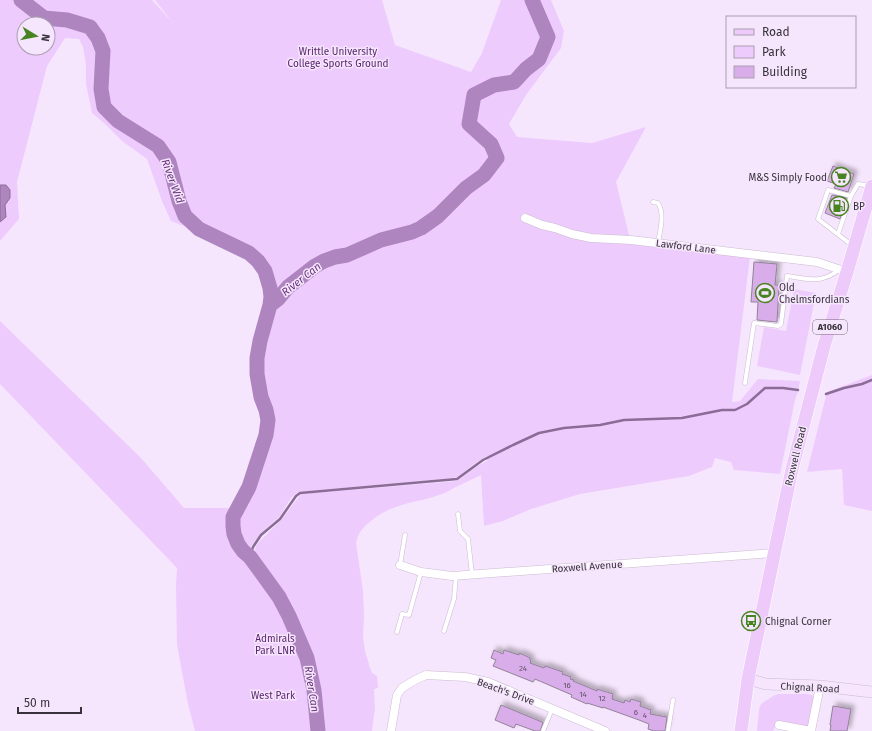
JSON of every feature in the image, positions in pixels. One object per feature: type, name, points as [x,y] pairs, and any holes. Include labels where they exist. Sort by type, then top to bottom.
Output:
[{"type":"main road","name":"Roxwell Road","points":[[741,731],[748,679],[792,469],[843,271],[854,247],[872,186]]},
{"type":"street","name":"Lawford Lane","points":[[525,218],[542,225],[591,238],[630,240],[818,262],[843,271]]},
{"type":"street","name":"Roxwell Avenue","points":[[400,565],[421,572],[456,576],[774,553]]},
{"type":"street","name":"Beach's Drive","points":[[391,731],[397,695],[402,688],[426,675],[465,677],[488,682],[605,731]]},
{"type":"street","name":"Chignal Road","points":[[748,679],[766,684],[820,686],[872,692]]},
{"type":"street","points":[[779,725],[811,731],[820,686]]},
{"type":"lane","points":[[838,234],[851,196],[858,184],[872,186]]},
{"type":"lane","points":[[851,196],[828,190],[818,219],[854,247]]},
{"type":"lane","points":[[653,202],[658,203],[662,213],[658,243]]},
{"type":"lane","points":[[745,383],[754,323],[778,326],[781,324],[787,276],[813,280],[831,276],[843,271]]},
{"type":"lane","points":[[458,514],[460,531],[468,540],[472,575]]},
{"type":"lane","points":[[400,565],[405,535]]},
{"type":"lane","points":[[397,632],[402,614],[410,615],[421,572]]},
{"type":"lane","points":[[444,631],[454,599],[456,576]]},
{"type":"lane","points":[[668,731],[673,700]]},
{"type":"lane","points":[[543,731],[552,709]]},
{"type":"green space","points":[[0,0],[152,0],[173,23],[155,0],[382,0],[395,45],[471,72],[482,53],[501,0],[551,0],[564,31],[561,48],[526,95],[509,124],[517,137],[592,143],[646,127],[616,182],[631,243],[750,257],[732,402],[740,401],[758,379],[800,381],[780,474],[734,470],[731,462],[715,458],[712,467],[689,476],[580,494],[531,509],[503,521],[484,526],[481,475],[442,494],[387,510],[363,528],[356,543],[363,591],[363,636],[365,651],[372,673],[377,676],[378,688],[374,689],[375,708],[372,731],[195,731],[188,704],[177,645],[177,568],[0,384],[0,321],[141,458],[184,508],[231,508],[245,483],[253,464],[263,423],[256,395],[253,376],[253,360],[255,345],[266,302],[267,290],[255,264],[248,256],[199,232],[171,221],[147,159],[122,141],[92,113],[86,84],[86,64],[83,47],[79,39],[65,38],[56,52],[56,16],[16,16],[16,56],[53,56],[47,66],[17,182],[19,219],[0,241]],"holes":[[[487,456],[487,461],[457,481],[301,494],[281,520],[257,544],[255,554],[247,560],[233,544],[228,534],[227,523],[231,508],[242,513],[238,523],[238,532],[241,540],[248,549],[262,532],[279,517],[291,498],[298,492],[453,478],[458,477]]]},
{"type":"green space","points":[[794,289],[816,293],[800,375],[757,366],[764,327],[786,331]]},
{"type":"green space","points":[[872,375],[872,511],[844,505],[842,469],[807,472],[827,392]]},
{"type":"green space","points":[[778,694],[812,695],[814,698],[808,727],[777,723],[773,731],[757,731],[761,704]]},
{"type":"shaded area","points":[[0,185],[6,185],[10,190],[10,198],[5,205],[6,217],[0,222]]},
{"type":"building","name":"M&S Simply Food","points":[[833,166],[854,174],[848,192],[834,188],[836,184],[827,181]]},
{"type":"building","name":"BP","points":[[832,195],[846,198],[840,219],[825,213]]},
{"type":"building","name":"Old Chelmsfordians","points":[[754,262],[777,264],[775,285],[779,285],[777,322],[757,320],[758,302],[751,302]]},
{"type":"building","points":[[494,650],[503,654],[504,650],[519,655],[519,653],[524,655],[530,658],[530,663],[563,672],[562,674],[571,677],[570,679],[574,680],[573,681],[597,691],[597,689],[613,694],[612,699],[624,703],[625,700],[630,702],[631,699],[641,702],[640,706],[651,710],[650,714],[667,717],[665,731],[654,731],[648,729],[649,724],[603,707],[587,704],[571,697],[572,695],[535,679],[533,682],[493,666],[496,660],[491,658]]},
{"type":"building","points":[[501,705],[542,722],[540,731],[535,731],[516,724],[514,728],[495,720]]},
{"type":"building","points":[[833,706],[851,709],[847,731],[830,731]]},
{"type":"waterway","name":"River Wid","points":[[21,0],[44,18],[67,20],[90,27],[98,38],[103,51],[101,89],[104,107],[118,121],[158,146],[169,162],[179,201],[185,216],[199,229],[249,253],[258,261],[265,271],[270,288],[270,305]]},
{"type":"waterway","name":"River Can","points":[[318,731],[314,690],[307,658],[279,597],[250,557],[238,544],[233,526],[233,517],[249,487],[266,435],[268,420],[261,397],[257,374],[257,358],[270,305],[278,299],[288,287],[315,266],[324,261],[347,255],[381,240],[412,232],[421,228],[438,216],[466,188],[484,175],[497,158],[491,144],[469,124],[474,95],[494,85],[514,82],[526,69],[539,59],[548,37],[532,0]]},
{"type":"waterway","points":[[826,394],[872,380]]},
{"type":"waterway","points":[[250,557],[253,547],[261,535],[280,519],[296,496],[300,493],[457,479],[483,460],[539,433],[564,428],[600,425],[624,420],[682,418],[722,410],[735,410],[747,404],[765,388],[798,390]]},
{"type":"place","name":"M&S Simply Food","points":[[841,177]]},
{"type":"place","name":"BP","points":[[839,206]]},
{"type":"place","name":"Old Chelmsfordians","points":[[765,293]]},
{"type":"place","name":"Chignal Corner","points":[[751,621]]},
{"type":"park label","name":"Writtle University College Sports Ground","points":[[338,56]]},
{"type":"park label","name":"Admirals Park LNR","points":[[275,644]]},
{"type":"park label","name":"West Park","points":[[273,695]]}]
